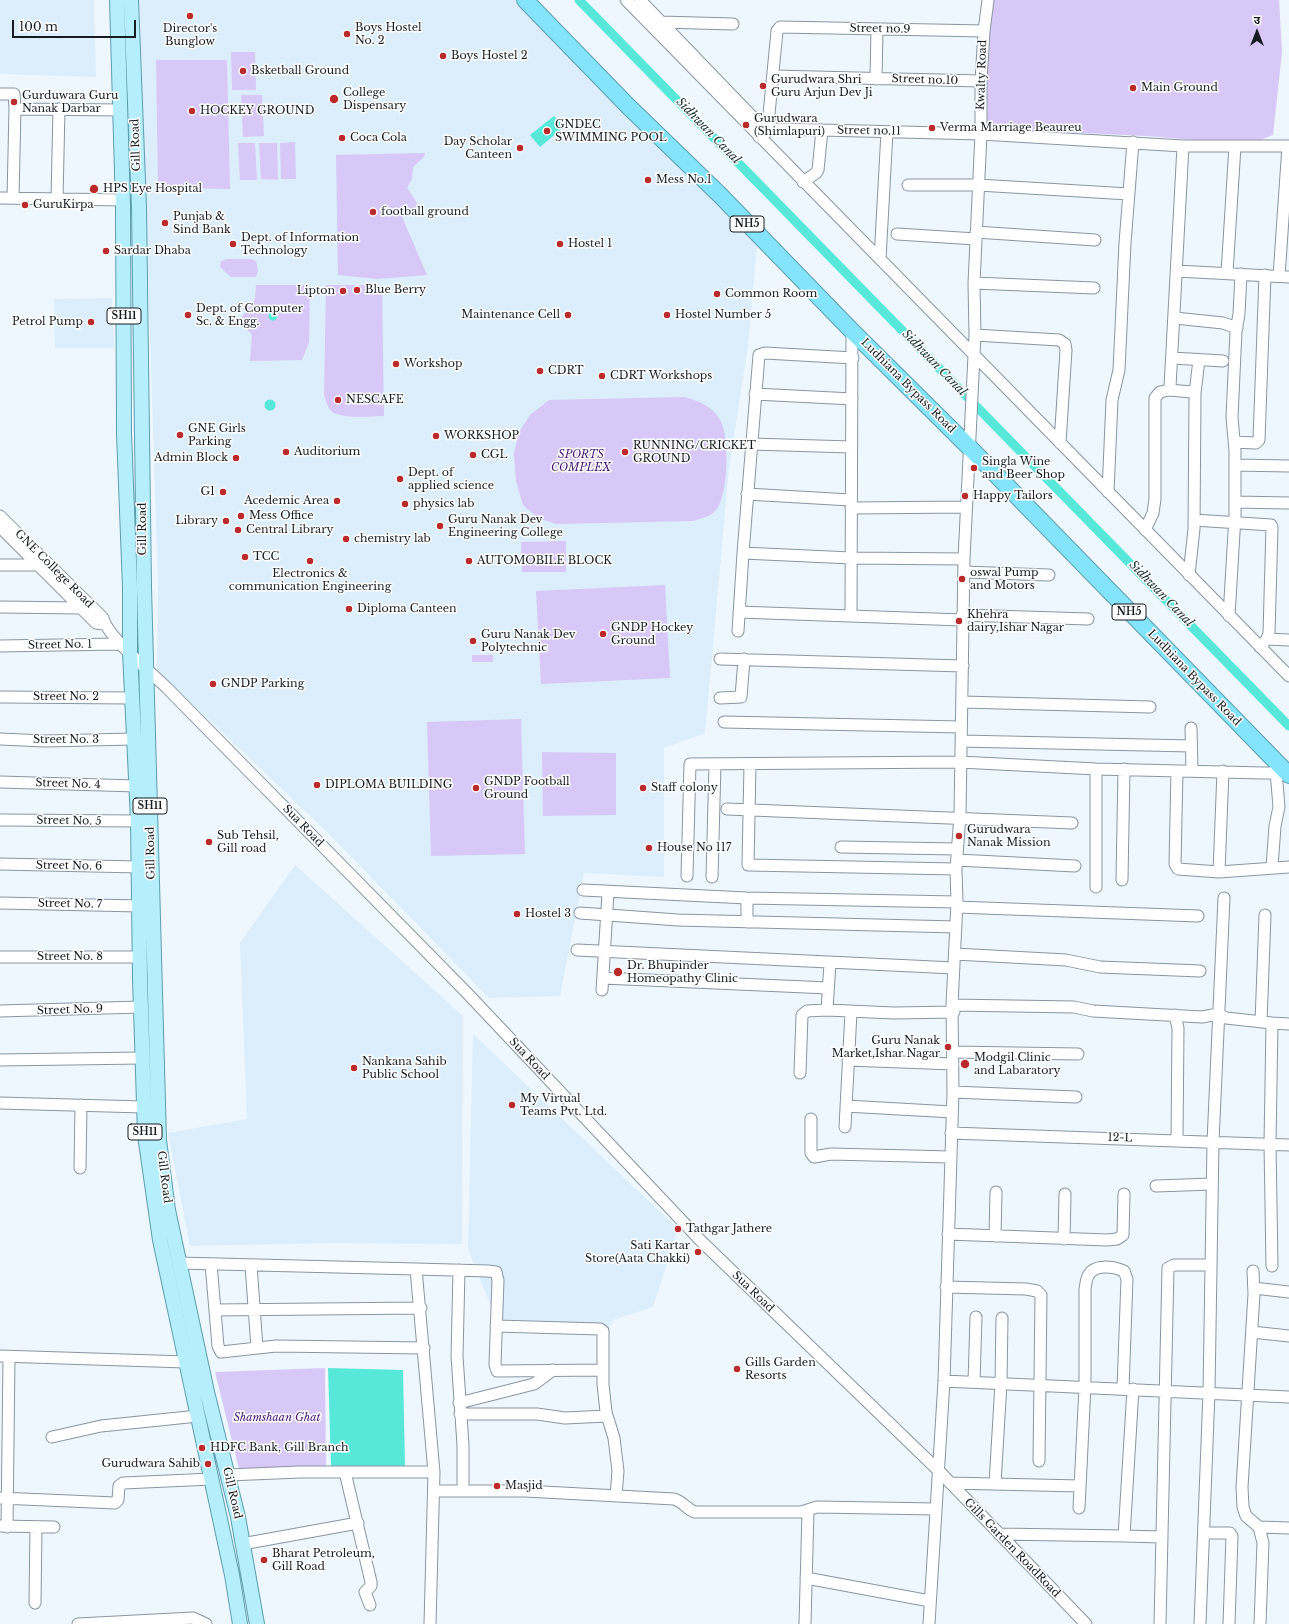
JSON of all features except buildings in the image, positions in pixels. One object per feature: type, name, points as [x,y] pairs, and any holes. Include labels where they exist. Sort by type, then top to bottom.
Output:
[{"type":"highway","name":"Ludhiana Bypass Road","points":[[524,0],[628,106],[721,196],[852,331],[970,436]]},
{"type":"highway","name":"Ludhiana Bypass Road","points":[[538,0],[970,436],[1284,769]]},
{"type":"main road","name":"Gill Road","points":[[117,0],[123,200],[124,433],[130,588],[124,648],[132,698],[133,739],[137,786],[143,1107],[148,1167],[160,1240],[212,1479],[232,1575],[240,1624]]},
{"type":"main road","name":"Gill Road","points":[[131,0],[139,207],[146,668],[159,1140],[168,1210],[207,1392],[228,1474],[257,1624]]},
{"type":"street","points":[[626,0],[765,133]]},
{"type":"street","points":[[640,0],[765,133],[803,182],[880,259],[974,359],[1060,443],[1229,616],[1264,643],[1285,666],[1289,676]]},
{"type":"street","name":"Kwalty Road","points":[[929,1624],[944,1381],[953,1092],[953,1009],[957,904],[957,849],[960,818],[962,617],[975,335],[974,283],[981,134],[981,81],[984,31],[988,0]]},
{"type":"street","points":[[661,22],[733,24]]},
{"type":"street","name":"Street no.9","points":[[772,76],[777,31],[783,26],[984,31]]},
{"type":"street","points":[[876,78],[877,29]]},
{"type":"street","points":[[765,133],[772,76]]},
{"type":"street","name":"Street no.10","points":[[772,76],[981,81]]},
{"type":"street","points":[[0,94],[14,94],[13,198]]},
{"type":"street","points":[[15,108],[120,110]]},
{"type":"street","points":[[57,199],[59,110]]},
{"type":"street","points":[[803,182],[816,174],[818,170],[822,130]]},
{"type":"street","name":"Street no.11","points":[[765,133],[822,130],[981,134],[1183,146],[1289,146]]},
{"type":"street","points":[[880,259],[887,132]]},
{"type":"street","points":[[1108,492],[1112,397],[1119,370],[1133,142]]},
{"type":"street","points":[[1169,390],[1175,318],[1183,146]]},
{"type":"street","points":[[1227,273],[1235,146]]},
{"type":"street","points":[[1177,271],[1284,276],[1289,146]]},
{"type":"street","points":[[908,185],[978,185],[1129,194]]},
{"type":"street","points":[[0,198],[123,200]]},
{"type":"street","points":[[898,234],[976,235],[1095,240]]},
{"type":"street","points":[[1229,616],[1235,502],[1235,464],[1232,417],[1241,274]]},
{"type":"street","points":[[1234,442],[1256,443],[1259,440],[1265,275]]},
{"type":"street","points":[[974,283],[1094,288]]},
{"type":"street","points":[[1175,318],[1222,323],[1237,328]]},
{"type":"street","points":[[851,616],[850,504],[853,358],[852,331]]},
{"type":"street","points":[[975,335],[1059,340],[1065,344],[1066,350],[1060,443]]},
{"type":"street","points":[[738,631],[758,355],[762,353],[853,358]]},
{"type":"street","points":[[1172,358],[1222,361]]},
{"type":"street","points":[[1189,575],[1194,520],[1195,393],[1198,360]]},
{"type":"street","points":[[1145,530],[1154,513],[1155,499],[1154,398],[1160,392],[1169,390],[1195,393]]},
{"type":"street","points":[[755,394],[852,399]]},
{"type":"street","points":[[751,444],[851,447]]},
{"type":"street","points":[[1235,464],[1289,466]]},
{"type":"street","points":[[747,494],[850,504],[966,507]]},
{"type":"street","points":[[1235,502],[1289,504]]},
{"type":"street","name":"GNE College Road","points":[[0,516],[102,618],[104,624],[124,648]]},
{"type":"street","points":[[1194,520],[1271,525],[1264,643]]},
{"type":"street","name":"GNE College Road","points":[[0,527],[96,623],[104,624]]},
{"type":"street","points":[[743,553],[851,558],[964,559]]},
{"type":"street","points":[[0,565],[39,566]]},
{"type":"street","points":[[964,572],[1049,575]]},
{"type":"street","points":[[0,607],[81,608]]},
{"type":"street","points":[[739,612],[851,616],[1088,619]]},
{"type":"street","points":[[1264,643],[1289,640]]},
{"type":"street","name":"Street No. 1","points":[[0,646],[124,648]]},
{"type":"street","name":"Sua Road","points":[[124,648],[146,668],[468,994],[702,1241],[939,1471]]},
{"type":"street","points":[[720,659],[962,666]]},
{"type":"street","points":[[720,698],[741,697],[744,659]]},
{"type":"street","name":"Street No. 2","points":[[0,697],[132,698]]},
{"type":"street","points":[[962,702],[1150,707]]},
{"type":"street","points":[[724,722],[961,727]]},
{"type":"street","points":[[1191,728],[1192,771]]},
{"type":"street","name":"Street No. 3","points":[[0,739],[45,741],[133,739]]},
{"type":"street","points":[[961,741],[1191,746]]},
{"type":"street","points":[[687,876],[690,764],[960,762],[1096,769],[1262,773],[1284,769],[1275,826],[1272,867]]},
{"type":"street","points":[[712,877],[715,764]]},
{"type":"street","points":[[750,764],[748,865],[1075,866]]},
{"type":"street","points":[[1096,769],[1096,888]]},
{"type":"street","points":[[1122,880],[1124,769]]},
{"type":"street","points":[[1177,771],[1176,867],[1180,870],[1219,872],[1272,867],[1289,867]]},
{"type":"street","points":[[1219,872],[1223,771]]},
{"type":"street","name":"Street No. 4","points":[[0,782],[137,786]]},
{"type":"street","points":[[727,809],[1072,823]]},
{"type":"street","name":"Street No. 5","points":[[0,820],[138,821]]},
{"type":"street","points":[[841,847],[957,849]]},
{"type":"street","name":"Street No. 6","points":[[0,864],[139,867]]},
{"type":"street","points":[[583,890],[608,893],[957,904],[1198,916]]},
{"type":"street","points":[[602,990],[608,893]]},
{"type":"street","points":[[746,922],[748,898]]},
{"type":"street","points":[[1200,1624],[1208,1392],[1212,1142],[1224,898]]},
{"type":"street","name":"Street No. 7","points":[[0,903],[140,906]]},
{"type":"street","points":[[580,913],[746,922],[956,927]]},
{"type":"street","points":[[1265,915],[1272,1266]]},
{"type":"street","points":[[577,950],[954,968]]},
{"type":"street","points":[[955,954],[1066,960],[1100,967],[1200,970]]},
{"type":"street","name":"Street No. 8","points":[[0,957],[140,957]]},
{"type":"street","points":[[827,1010],[830,963]]},
{"type":"street","points":[[603,978],[828,988]]},
{"type":"street","name":"Street No. 9","points":[[0,1011],[140,1007]]},
{"type":"street","points":[[800,1073],[803,1012],[827,1010],[851,1012],[1074,1007],[1093,1011],[1202,1017],[1218,1014],[1226,1018],[1289,1024]]},
{"type":"street","points":[[845,1127],[851,1012]]},
{"type":"street","points":[[1175,1015],[1178,1028],[1177,1140]]},
{"type":"street","points":[[953,1052],[1078,1054]]},
{"type":"street","points":[[0,1060],[142,1058]]},
{"type":"street","points":[[848,1060],[953,1064]]},
{"type":"street","points":[[953,1092],[1076,1097]]},
{"type":"street","points":[[0,1103],[143,1107]]},
{"type":"street","points":[[80,1168],[81,1106]]},
{"type":"street","points":[[846,1106],[952,1112]]},
{"type":"street","points":[[811,1119],[810,1153],[814,1157],[831,1154],[950,1157]]},
{"type":"street","name":"12-L","points":[[951,1133],[1289,1145]]},
{"type":"street","points":[[1156,1186],[1212,1184]]},
{"type":"street","points":[[995,1236],[996,1192]]},
{"type":"street","points":[[1064,1239],[1065,1194]]},
{"type":"street","points":[[948,1234],[1064,1239],[1116,1239],[1123,1235],[1124,1194]]},
{"type":"street","points":[[179,1263],[496,1272],[498,1280],[495,1365],[497,1370],[603,1370]]},
{"type":"street","points":[[211,1264],[218,1346],[221,1352],[286,1346],[424,1348]]},
{"type":"street","points":[[251,1265],[257,1348]]},
{"type":"street","points":[[1160,1624],[1168,1268],[1174,1265],[1210,1265]]},
{"type":"street","points":[[1079,1508],[1086,1289],[1088,1276],[1093,1269],[1101,1267],[1116,1268],[1124,1271],[1127,1279],[1128,1389],[1124,1536]]},
{"type":"street","points":[[416,1269],[421,1308],[434,1472],[430,1624]]},
{"type":"street","points":[[459,1270],[457,1349],[463,1490]]},
{"type":"street","points":[[1254,1271],[1252,1332],[1246,1395],[1242,1487],[1243,1507],[1246,1516],[1259,1527],[1289,1528]]},
{"type":"street","points":[[946,1287],[1026,1289],[1037,1291],[1041,1295],[1039,1462]]},
{"type":"street","points":[[1254,1288],[1289,1292]]},
{"type":"street","points":[[215,1310],[421,1308]]},
{"type":"street","points":[[974,1382],[976,1317]]},
{"type":"street","points":[[995,1484],[1001,1383],[1002,1318]]},
{"type":"street","points":[[496,1326],[600,1329],[603,1331],[603,1384],[607,1416],[614,1438],[618,1470],[616,1496]]},
{"type":"street","points":[[1252,1332],[1289,1336]]},
{"type":"street","points":[[54,1528],[3,1526],[4,1357],[186,1362]]},
{"type":"street","points":[[460,1409],[534,1384],[553,1370]]},
{"type":"street","points":[[944,1381],[1084,1386],[1289,1397]]},
{"type":"street","points":[[460,1409],[537,1414],[566,1418],[607,1416]]},
{"type":"street","points":[[52,1437],[108,1425],[198,1416]]},
{"type":"street","name":"Gills Garden RoadRoad","points":[[939,1471],[1086,1624]]},
{"type":"street","points":[[346,1472],[371,1582],[371,1586],[365,1592],[370,1604]]},
{"type":"street","points":[[228,1474],[434,1472]]},
{"type":"street","points":[[4,1498],[115,1503],[118,1500],[119,1486],[123,1483],[212,1479]]},
{"type":"street","points":[[950,1482],[1080,1486]]},
{"type":"street","points":[[434,1491],[525,1491],[674,1499],[681,1501],[688,1510],[695,1512],[808,1511],[817,1507],[936,1509]]},
{"type":"street","points":[[805,1624],[808,1511]]},
{"type":"street","points":[[242,1544],[358,1523]]},
{"type":"street","points":[[35,1603],[36,1527]]},
{"type":"street","points":[[1259,1527],[1262,1543],[1260,1624]]},
{"type":"street","points":[[1204,1533],[1230,1533],[1232,1536],[1229,1624]]},
{"type":"street","points":[[999,1534],[1162,1537]]},
{"type":"street","points":[[806,1578],[930,1601]]},
{"type":"street","points":[[78,1624],[193,1618],[206,1624]]},
{"type":"shaded area","points":[[0,0],[94,0],[96,77],[0,74]]},
{"type":"shaded area","name":"Guru Nanak Dev Engineering College","points":[[139,0],[529,0],[759,223],[748,346],[729,468],[705,733],[664,748],[664,877],[584,873],[560,996],[489,998],[328,833],[157,670],[158,584]]},
{"type":"shaded area","name":"GNDEC SWIMMING POOL","points":[[554,116],[564,127],[540,147],[530,135]]},
{"type":"shaded area","name":"Petrol Pump","points":[[112,298],[114,348],[55,348],[54,299]]},
{"type":"shaded area","points":[[273,311],[278,316],[273,321],[268,316]]},
{"type":"shaded area","points":[[270,399],[274,401],[276,405],[274,409],[270,411],[266,409],[264,405],[266,401]]},
{"type":"shaded area","name":"Nankana Sahib Public School","points":[[295,865],[463,1016],[462,1244],[331,1243],[190,1246],[168,1133],[247,1119],[240,943]]},
{"type":"shaded area","points":[[473,1034],[678,1229],[653,1307],[613,1320],[606,1334],[501,1332],[468,1249]]},
{"type":"shaded area","points":[[328,1368],[403,1370],[405,1466],[331,1467]]},
{"type":"green space","name":"Main Ground","points":[[993,0],[1279,0],[1282,52],[1273,135],[1255,142],[1218,142],[1146,136],[1017,130],[986,125],[989,28]]},
{"type":"green space","name":"Bsketball Ground","points":[[231,52],[255,52],[256,90],[232,90]]},
{"type":"green space","name":"HOCKEY GROUND","points":[[156,60],[227,60],[230,189],[158,188]]},
{"type":"green space","points":[[241,95],[262,95],[264,136],[243,137]]},
{"type":"green space","points":[[295,142],[296,179],[281,179],[280,143]]},
{"type":"green space","points":[[238,143],[255,143],[257,180],[240,180]]},
{"type":"green space","points":[[259,143],[277,143],[278,180],[261,179]]},
{"type":"green space","name":"football ground","points":[[425,153],[424,157],[413,167],[412,179],[407,188],[417,203],[417,208],[402,217],[427,275],[377,279],[338,275],[336,155]]},
{"type":"green space","points":[[228,259],[250,259],[256,261],[258,271],[256,277],[231,277],[220,267],[221,261]]},
{"type":"green space","points":[[256,285],[310,285],[309,342],[302,360],[250,361],[252,335],[241,322],[242,317],[255,299]]},
{"type":"green space","points":[[326,285],[382,285],[384,416],[356,417],[341,415],[330,410],[328,407],[324,395]]},
{"type":"green space","name":"SPORTS COMPLEX","points":[[684,397],[712,409],[719,418],[724,432],[726,444],[725,484],[722,497],[713,513],[693,521],[556,524],[538,518],[523,505],[516,481],[514,453],[519,432],[530,415],[549,400]]},
{"type":"green space","points":[[566,541],[566,572],[522,572],[521,542]]},
{"type":"green space","name":"GNDP Hockey Ground","points":[[665,585],[670,678],[541,684],[536,591]]},
{"type":"green space","points":[[472,655],[493,655],[493,662],[472,662]]},
{"type":"green space","name":"GNDP Football Ground","points":[[521,719],[525,854],[431,856],[427,722]]},
{"type":"green space","points":[[542,752],[616,753],[616,815],[543,816]]},
{"type":"green space","name":"Shamshaan Ghat","points":[[325,1368],[326,1467],[239,1469],[215,1372]]},
{"type":"waterway","name":"Sidhwan Canal","points":[[579,0],[1289,726]]},
{"type":"place","name":"Director's Bunglow","points":[[190,16]]},
{"type":"place","name":"Boys Hostel No. 2","points":[[347,34]]},
{"type":"place","name":"Boys Hostel 2","points":[[443,56]]},
{"type":"place","name":"Bsketball Ground","points":[[243,71]]},
{"type":"place","name":"Gurudwara Shri Guru Arjun Dev Ji","points":[[763,86]]},
{"type":"place","name":"Main Ground","points":[[1133,88]]},
{"type":"place","name":"College Dispensary","points":[[334,99]]},
{"type":"place","name":"Gurduwara Guru Nanak Darbar","points":[[14,102]]},
{"type":"place","name":"HOCKEY GROUND","points":[[192,111]]},
{"type":"place","name":"Gurudwara (Shimlapuri)","points":[[746,125]]},
{"type":"place","name":"Verma Marriage Beaureu","points":[[932,128]]},
{"type":"place","name":"GNDEC SWIMMING POOL","points":[[547,131]]},
{"type":"place","name":"Coca Cola","points":[[342,138]]},
{"type":"place","name":"Day Scholar Canteen","points":[[520,148]]},
{"type":"place","name":"Mess No.1","points":[[648,180]]},
{"type":"place","name":"HPS Eye Hospital","points":[[94,189]]},
{"type":"place","name":"GuruKirpa","points":[[25,205]]},
{"type":"place","name":"football ground","points":[[373,212]]},
{"type":"place","name":"Punjab & Sind Bank","points":[[165,223]]},
{"type":"place","name":"Dept. of Information Technology","points":[[233,244]]},
{"type":"place","name":"Hostel 1","points":[[560,244]]},
{"type":"place","name":"Sardar Dhaba","points":[[106,251]]},
{"type":"place","name":"Blue Berry","points":[[357,290]]},
{"type":"place","name":"Lipton","points":[[343,291]]},
{"type":"place","name":"Common Room","points":[[717,294]]},
{"type":"place","name":"Dept. of Computer Sc. & Engg.","points":[[188,315]]},
{"type":"place","name":"Maintenance Cell","points":[[568,315]]},
{"type":"place","name":"Hostel Number 5","points":[[667,315]]},
{"type":"place","name":"Petrol Pump","points":[[91,322]]},
{"type":"place","name":"Workshop","points":[[396,364]]},
{"type":"place","name":"CDRT","points":[[540,371]]},
{"type":"place","name":"CDRT Workshops","points":[[602,376]]},
{"type":"place","name":"NESCAFE","points":[[338,400]]},
{"type":"place","name":"GNE Girls Parking","points":[[180,435]]},
{"type":"place","name":"WORKSHOP","points":[[436,436]]},
{"type":"place","name":"Auditorium","points":[[286,452]]},
{"type":"place","name":"RUNNING/CRICKET GROUND","points":[[625,452]]},
{"type":"place","name":"CGL","points":[[473,455]]},
{"type":"place","name":"Admin Block","points":[[236,458]]},
{"type":"place","name":"Singla Wine and Beer Shop","points":[[974,468]]},
{"type":"place","name":"Dept. of applied science","points":[[400,479]]},
{"type":"place","name":"G1","points":[[223,492]]},
{"type":"place","name":"Happy Tailors","points":[[965,496]]},
{"type":"place","name":"Acedemic Area","points":[[337,501]]},
{"type":"place","name":"physics lab","points":[[405,504]]},
{"type":"place","name":"Mess Office","points":[[241,516]]},
{"type":"place","name":"Library","points":[[226,521]]},
{"type":"place","name":"Guru Nanak Dev Engineering College","points":[[440,526]]},
{"type":"place","name":"Central Library","points":[[238,530]]},
{"type":"place","name":"chemistry lab","points":[[346,539]]},
{"type":"place","name":"TCC","points":[[245,557]]},
{"type":"place","name":"Electronics & communication Engineering","points":[[310,561]]},
{"type":"place","name":"AUTOMOBILE BLOCK","points":[[469,561]]},
{"type":"place","name":"oswal Pump and Motors","points":[[962,579]]},
{"type":"place","name":"Diploma Canteen","points":[[349,609]]},
{"type":"place","name":"Khehra dairy,Ishar Nagar","points":[[959,621]]},
{"type":"place","name":"GNDP Hockey Ground","points":[[603,634]]},
{"type":"place","name":"Guru Nanak Dev Polytechnic","points":[[473,641]]},
{"type":"place","name":"GNDP Parking","points":[[213,684]]},
{"type":"place","name":"DIPLOMA BUILDING","points":[[317,785]]},
{"type":"place","name":"GNDP Football Ground","points":[[476,788]]},
{"type":"place","name":"Staff colony","points":[[643,788]]},
{"type":"place","name":"Gurudwara Nanak Mission","points":[[959,836]]},
{"type":"place","name":"Sub Tehsil, Gill road","points":[[209,842]]},
{"type":"place","name":"House No 117","points":[[649,848]]},
{"type":"place","name":"Hostel 3","points":[[517,914]]},
{"type":"place","name":"Dr. Bhupinder Homeopathy Clinic","points":[[618,972]]},
{"type":"place","name":"Guru Nanak Market,Ishar Nagar","points":[[948,1047]]},
{"type":"place","name":"Modgil Clinic and Labaratory","points":[[965,1064]]},
{"type":"place","name":"Nankana Sahib Public School","points":[[354,1068]]},
{"type":"place","name":"My Virtual Teams Pvt. Ltd.","points":[[512,1105]]},
{"type":"place","name":"Tathgar Jathere","points":[[678,1229]]},
{"type":"place","name":"Sati Kartar Store(Aata Chakki)","points":[[698,1252]]},
{"type":"place","name":"Gills Garden Resorts","points":[[737,1369]]},
{"type":"place","name":"HDFC Bank, Gill Branch","points":[[202,1448]]},
{"type":"place","name":"Gurudwara Sahib","points":[[208,1464]]},
{"type":"place","name":"Masjid","points":[[497,1486]]},
{"type":"place","name":"Bharat Petroleum, Gill Road","points":[[264,1560]]}]
